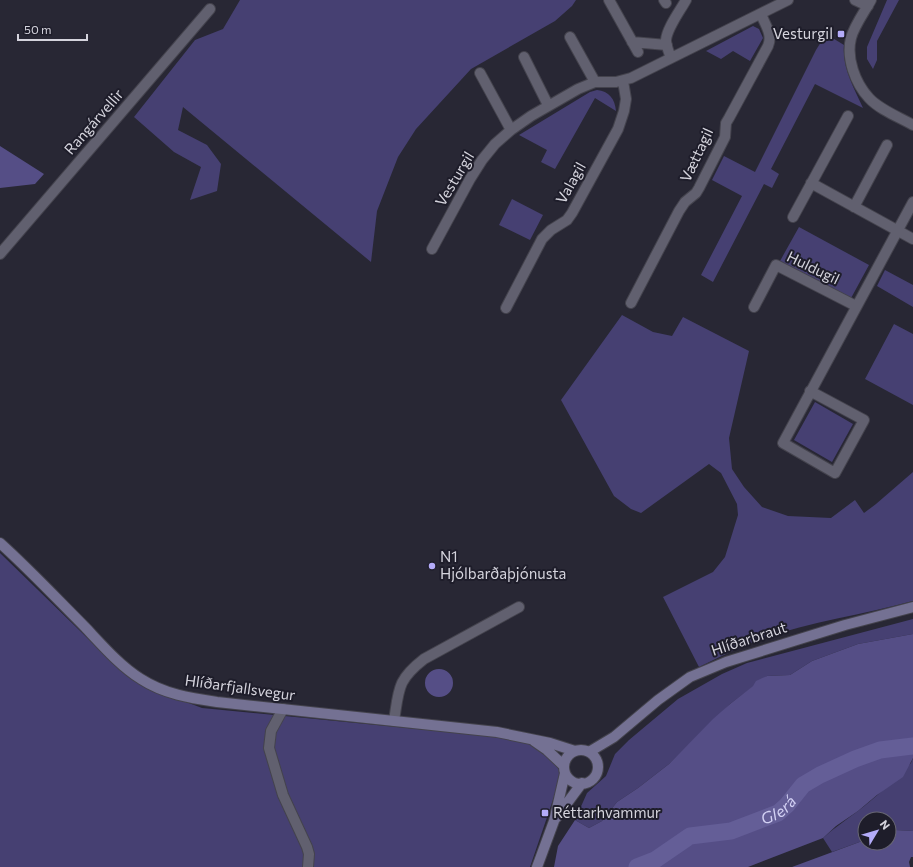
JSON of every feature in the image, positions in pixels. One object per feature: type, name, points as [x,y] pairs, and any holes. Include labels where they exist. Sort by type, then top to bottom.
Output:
[{"type":"main road","name":"Hlíðarfjallsvegur","points":[[0,543],[50,591],[106,649],[140,679],[161,690],[184,697],[497,732],[532,740],[550,742],[575,750]]},
{"type":"main road","name":"Hlíðarbraut","points":[[590,752],[614,737],[658,700],[690,677],[726,662],[845,625],[913,607]]},
{"type":"main road","name":"Hlíðarbraut","points":[[554,821],[582,783],[591,780],[594,776],[598,767],[597,762],[614,737]]},
{"type":"main road","name":"Hlíðarfjallsvegur","points":[[532,740],[547,750],[564,770]]},
{"type":"main road","name":"Hlíðarbraut","points":[[537,867],[554,821],[567,757],[575,750]]},
{"type":"main road","points":[[575,750],[590,752],[597,762]]},
{"type":"main road","points":[[564,770],[572,781],[582,783]]},
{"type":"street","points":[[609,0],[638,52]]},
{"type":"street","points":[[671,58],[666,40],[668,33],[686,0]]},
{"type":"street","name":"Vesturgil","points":[[432,249],[482,160],[495,144],[511,130],[578,89],[595,82],[623,81],[788,0]]},
{"type":"street","points":[[855,0],[869,3],[852,37],[849,50],[853,69],[868,98],[879,107],[913,125]]},
{"type":"street","name":"Rangárvellir","points":[[0,254],[210,9]]},
{"type":"street","name":"Vættagil","points":[[631,303],[679,211],[685,202],[696,193],[699,188],[725,138],[726,123],[728,118],[768,46],[770,35],[760,14]]},
{"type":"street","points":[[570,37],[595,82]]},
{"type":"street","points":[[632,42],[667,46]]},
{"type":"street","points":[[524,57],[548,106]]},
{"type":"street","points":[[480,73],[511,130]]},
{"type":"street","name":"Valagil","points":[[506,308],[538,245],[547,233],[567,220],[572,213],[618,129],[626,99],[623,81]]},
{"type":"street","points":[[793,217],[848,116]]},
{"type":"street","points":[[854,207],[887,145]]},
{"type":"street","points":[[811,183],[913,239]]},
{"type":"street","points":[[810,391],[864,420],[835,473],[783,443],[810,391],[913,202]]},
{"type":"street","name":"Huldugil","points":[[754,307],[776,264],[856,306]]},
{"type":"street","points":[[394,721],[399,689],[402,680],[415,666],[424,659],[519,607]]},
{"type":"street","points":[[284,709],[271,731],[269,748],[283,795],[307,847],[308,867]]},
{"type":"shaded area","points":[[240,0],[576,0],[572,6],[555,21],[471,69],[416,129],[398,157],[377,211],[371,262],[183,107],[178,130],[207,145],[221,164],[217,191],[190,200],[201,167],[174,152],[134,117],[195,40],[223,29]]},
{"type":"shaded area","points":[[887,0],[899,0],[877,41],[877,60],[873,69],[867,59],[867,47]]},
{"type":"shaded area","points":[[753,26],[759,29],[763,38],[750,61],[733,51],[721,59],[706,51]]},
{"type":"shaded area","points":[[826,34],[844,45],[847,70],[863,108],[815,84],[771,169],[779,174],[772,188],[764,184],[713,282],[701,275],[742,196],[712,180],[724,156],[755,172],[816,50]]},
{"type":"shaded area","points":[[597,90],[605,92],[611,96],[616,111],[595,98],[555,169],[541,162],[547,150],[519,135],[590,92]]},
{"type":"shaded area","points":[[0,146],[44,174],[35,184],[0,188]]},
{"type":"shaded area","points":[[512,199],[543,215],[530,240],[499,225]]},
{"type":"shaded area","points":[[799,227],[869,265],[850,300],[780,261]]},
{"type":"shaded area","points":[[885,270],[913,285],[913,307],[877,286]]},
{"type":"shaded area","points":[[622,315],[653,332],[672,336],[683,317],[749,351],[729,438],[732,469],[744,487],[762,507],[788,516],[831,518],[855,500],[864,513],[913,472],[913,601],[796,628],[743,646],[699,667],[663,597],[713,572],[725,557],[738,515],[737,504],[721,473],[709,464],[641,513],[631,509],[614,496],[561,400]]},
{"type":"shaded area","points":[[894,324],[913,334],[913,405],[865,379]]},
{"type":"shaded area","points":[[815,402],[853,424],[832,462],[794,440]]},
{"type":"shaded area","points":[[0,553],[111,661],[141,685],[202,708],[510,738],[532,744],[552,760],[560,771],[557,788],[530,867],[0,867]]},
{"type":"shaded area","points":[[913,619],[913,634],[858,644],[812,661],[790,675],[767,676],[730,704],[669,764],[617,802],[602,821],[589,828],[575,820],[587,793],[606,776],[615,754],[629,740],[678,699],[722,674],[747,663]]},
{"type":"shaded area","points":[[913,634],[913,758],[903,777],[836,826],[823,838],[748,867],[554,867],[558,846],[575,820],[589,828],[602,821],[617,802],[669,764],[713,719],[753,686],[756,681],[767,676],[790,675],[812,661],[858,644]]},
{"type":"shaded area","points":[[439,669],[449,673],[453,683],[449,693],[439,697],[429,693],[425,683],[429,673]]},
{"type":"shaded area","points":[[913,758],[913,831],[897,830],[897,811],[858,811],[879,794],[911,763]]},
{"type":"shaded area","points":[[857,812],[857,843],[832,852],[823,838]]},
{"type":"shaded area","points":[[897,830],[913,831],[913,857],[911,857],[909,862],[910,867],[792,867],[857,843],[857,851],[897,851]]},
{"type":"waterway","name":"Glerá","points":[[637,867],[655,860],[690,836],[731,831],[778,813],[787,805],[803,785],[820,775],[855,759],[880,750],[913,746]]},
{"type":"place","name":"Vesturgil","points":[[841,34]]},
{"type":"place","name":"N1 Hjólbarðaþjónusta","points":[[432,566]]},
{"type":"place","name":"Réttarhvammur","points":[[545,813]]}]
